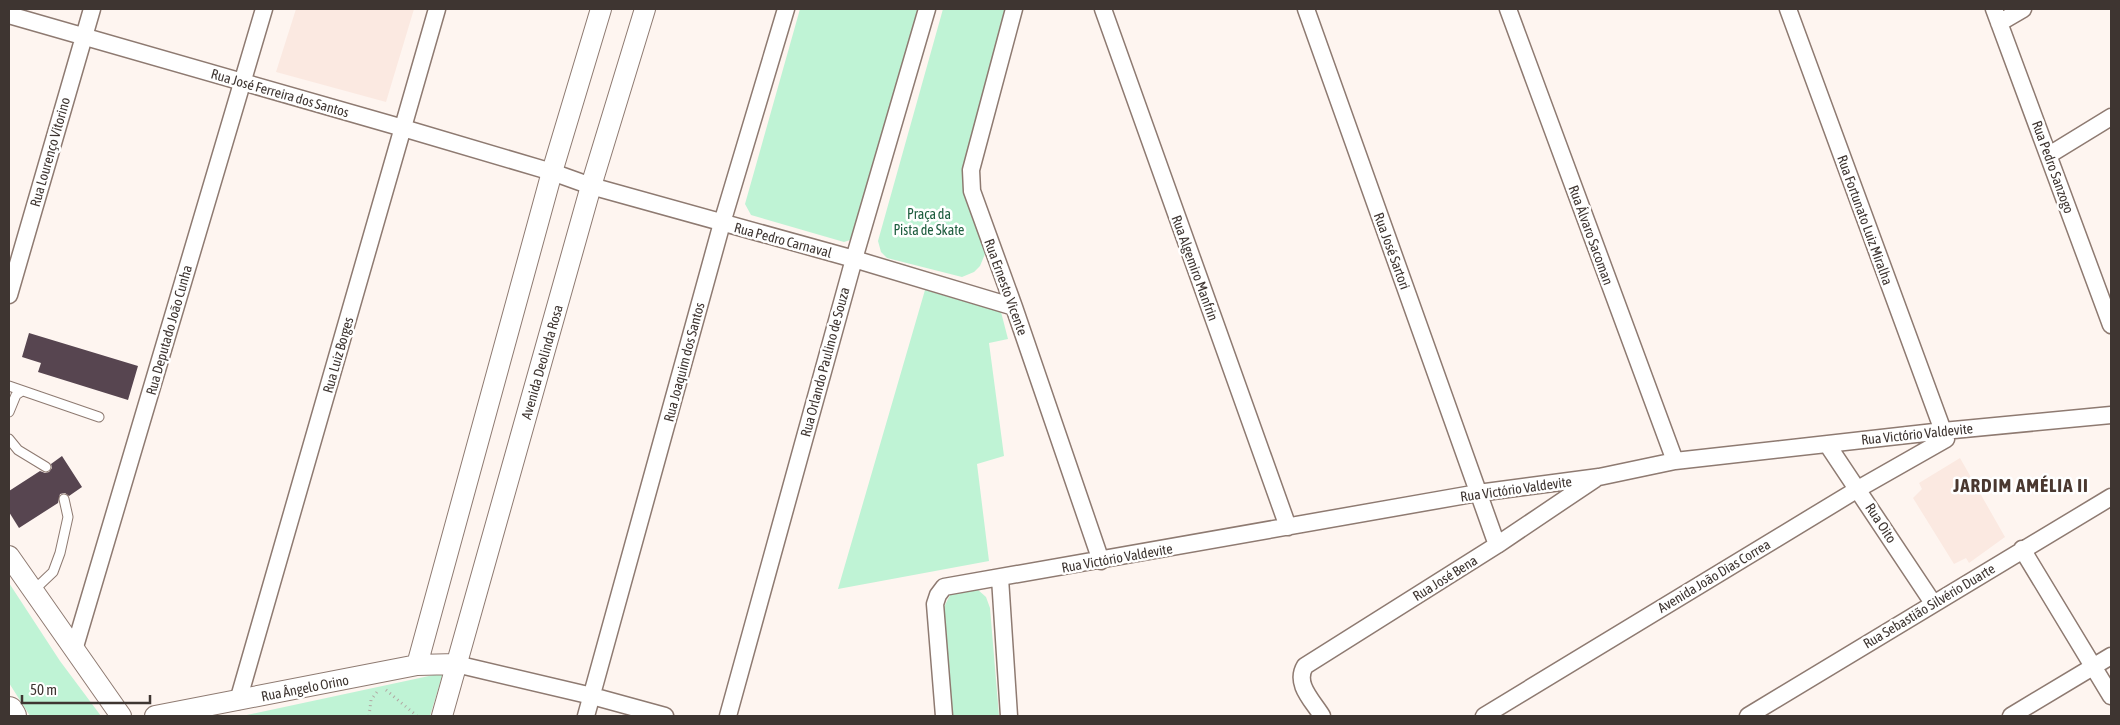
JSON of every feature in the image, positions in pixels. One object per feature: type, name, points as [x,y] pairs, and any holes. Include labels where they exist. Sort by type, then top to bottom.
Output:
[{"type":"highway","points":[[9,711],[12,716]]},
{"type":"street","name":"Rua Lourenço Vitorino","points":[[9,295],[92,9]]},
{"type":"street","name":"Rua Deputado João Cunha","points":[[74,650],[264,9]]},
{"type":"street","name":"Rua Luiz Borges","points":[[238,701],[437,9]]},
{"type":"street","points":[[417,665],[552,172],[601,9]]},
{"type":"street","name":"Avenida Deolinda Rosa","points":[[442,716],[591,186],[645,9]]},
{"type":"street","name":"Rua Joaquim dos Santos","points":[[586,716],[722,223],[786,9]]},
{"type":"street","name":"Rua Orlando Paulino de Souza","points":[[728,716],[854,259],[928,9]]},
{"type":"street","name":"Rua Ernesto Vicente","points":[[1014,9],[971,170],[970,182],[1101,561]]},
{"type":"street","name":"Rua Algemiro Manfrin","points":[[1103,9],[1288,527]]},
{"type":"street","name":"Rua José Sartori","points":[[1306,9],[1497,545]]},
{"type":"street","name":"Rua Álvaro Sacoman","points":[[1508,9],[1674,461]]},
{"type":"street","name":"Rua Fortunato Luiz Miralha","points":[[1788,9],[1944,435]]},
{"type":"street","points":[[1997,16],[2023,9]]},
{"type":"street","name":"Rua José Ferreira dos Santos","points":[[9,15],[552,172]]},
{"type":"street","name":"Rua Pedro Sanzogo","points":[[1997,16],[2048,155],[2104,282],[2111,325]]},
{"type":"street","points":[[2048,155],[2111,117]]},
{"type":"street","name":"Rua Pedro Carnaval","points":[[552,172],[591,186],[854,259],[1014,307]]},
{"type":"street","name":"Rua Victório Valdevite","points":[[944,716],[935,604],[938,595],[944,588],[1478,493],[1599,477],[1674,461],[1827,444],[1944,435],[2111,415]]},
{"type":"street","name":"Avenida João Dias Correa","points":[[1484,716],[1944,435]]},
{"type":"street","name":"Rua Oito","points":[[1827,444],[1934,603]]},
{"type":"street","name":"Rua José Bena","points":[[1322,716],[1301,684],[1302,671],[1305,666],[1497,545],[1599,477]]},
{"type":"street","name":"Rua Sebastião Silvério Duarte","points":[[1748,716],[2111,497]]},
{"type":"street","points":[[2022,549],[2111,696]]},
{"type":"street","points":[[9,556],[121,716]]},
{"type":"street","points":[[1000,578],[1010,716]]},
{"type":"street","points":[[2011,716],[2111,656]]},
{"type":"street","points":[[456,664],[592,696],[665,716]]},
{"type":"street","name":"Rua Ângelo Orino","points":[[154,716],[417,665],[456,664]]},
{"type":"lane","points":[[9,386],[98,417]]},
{"type":"lane","points":[[9,412],[16,395],[22,391]]},
{"type":"lane","points":[[9,438],[18,450],[46,467]]},
{"type":"lane","points":[[33,591],[53,572],[60,553],[68,517],[64,499]]},
{"type":"path","points":[[369,716],[371,700],[381,686],[390,684]]},
{"type":"shaded area","points":[[296,9],[414,9],[386,102],[276,72]]},
{"type":"shaded area","points":[[1960,458],[2005,537],[1969,563],[1966,558],[1954,564],[1913,498],[1922,489],[1919,483]]},
{"type":"green space","points":[[800,9],[922,9],[853,239],[844,242],[751,215],[745,204]]},
{"type":"green space","name":"Praça da Pista de Skate","points":[[943,9],[1007,9],[963,183],[985,245],[985,254],[980,266],[974,272],[962,277],[887,258],[881,252],[878,241]]},
{"type":"green space","points":[[925,290],[1001,312],[1008,339],[989,343],[1004,456],[977,464],[989,561],[838,589]]},
{"type":"green space","points":[[9,583],[60,661],[101,716],[30,716],[9,683]]},
{"type":"green space","points":[[977,589],[986,597],[990,608],[999,716],[951,716],[944,607],[951,593]]},
{"type":"green space","points":[[443,673],[430,716],[242,716]]},
{"type":"building","points":[[29,333],[138,366],[128,400],[38,372],[41,363],[22,357]]},
{"type":"building","points":[[62,456],[82,487],[69,496],[65,493],[60,494],[58,503],[19,528],[9,512],[9,491],[40,471],[49,472],[52,468],[51,464]]},
{"type":"district","name":"JARDIM AMÉLIA II","points":[[2021,485]]}]
